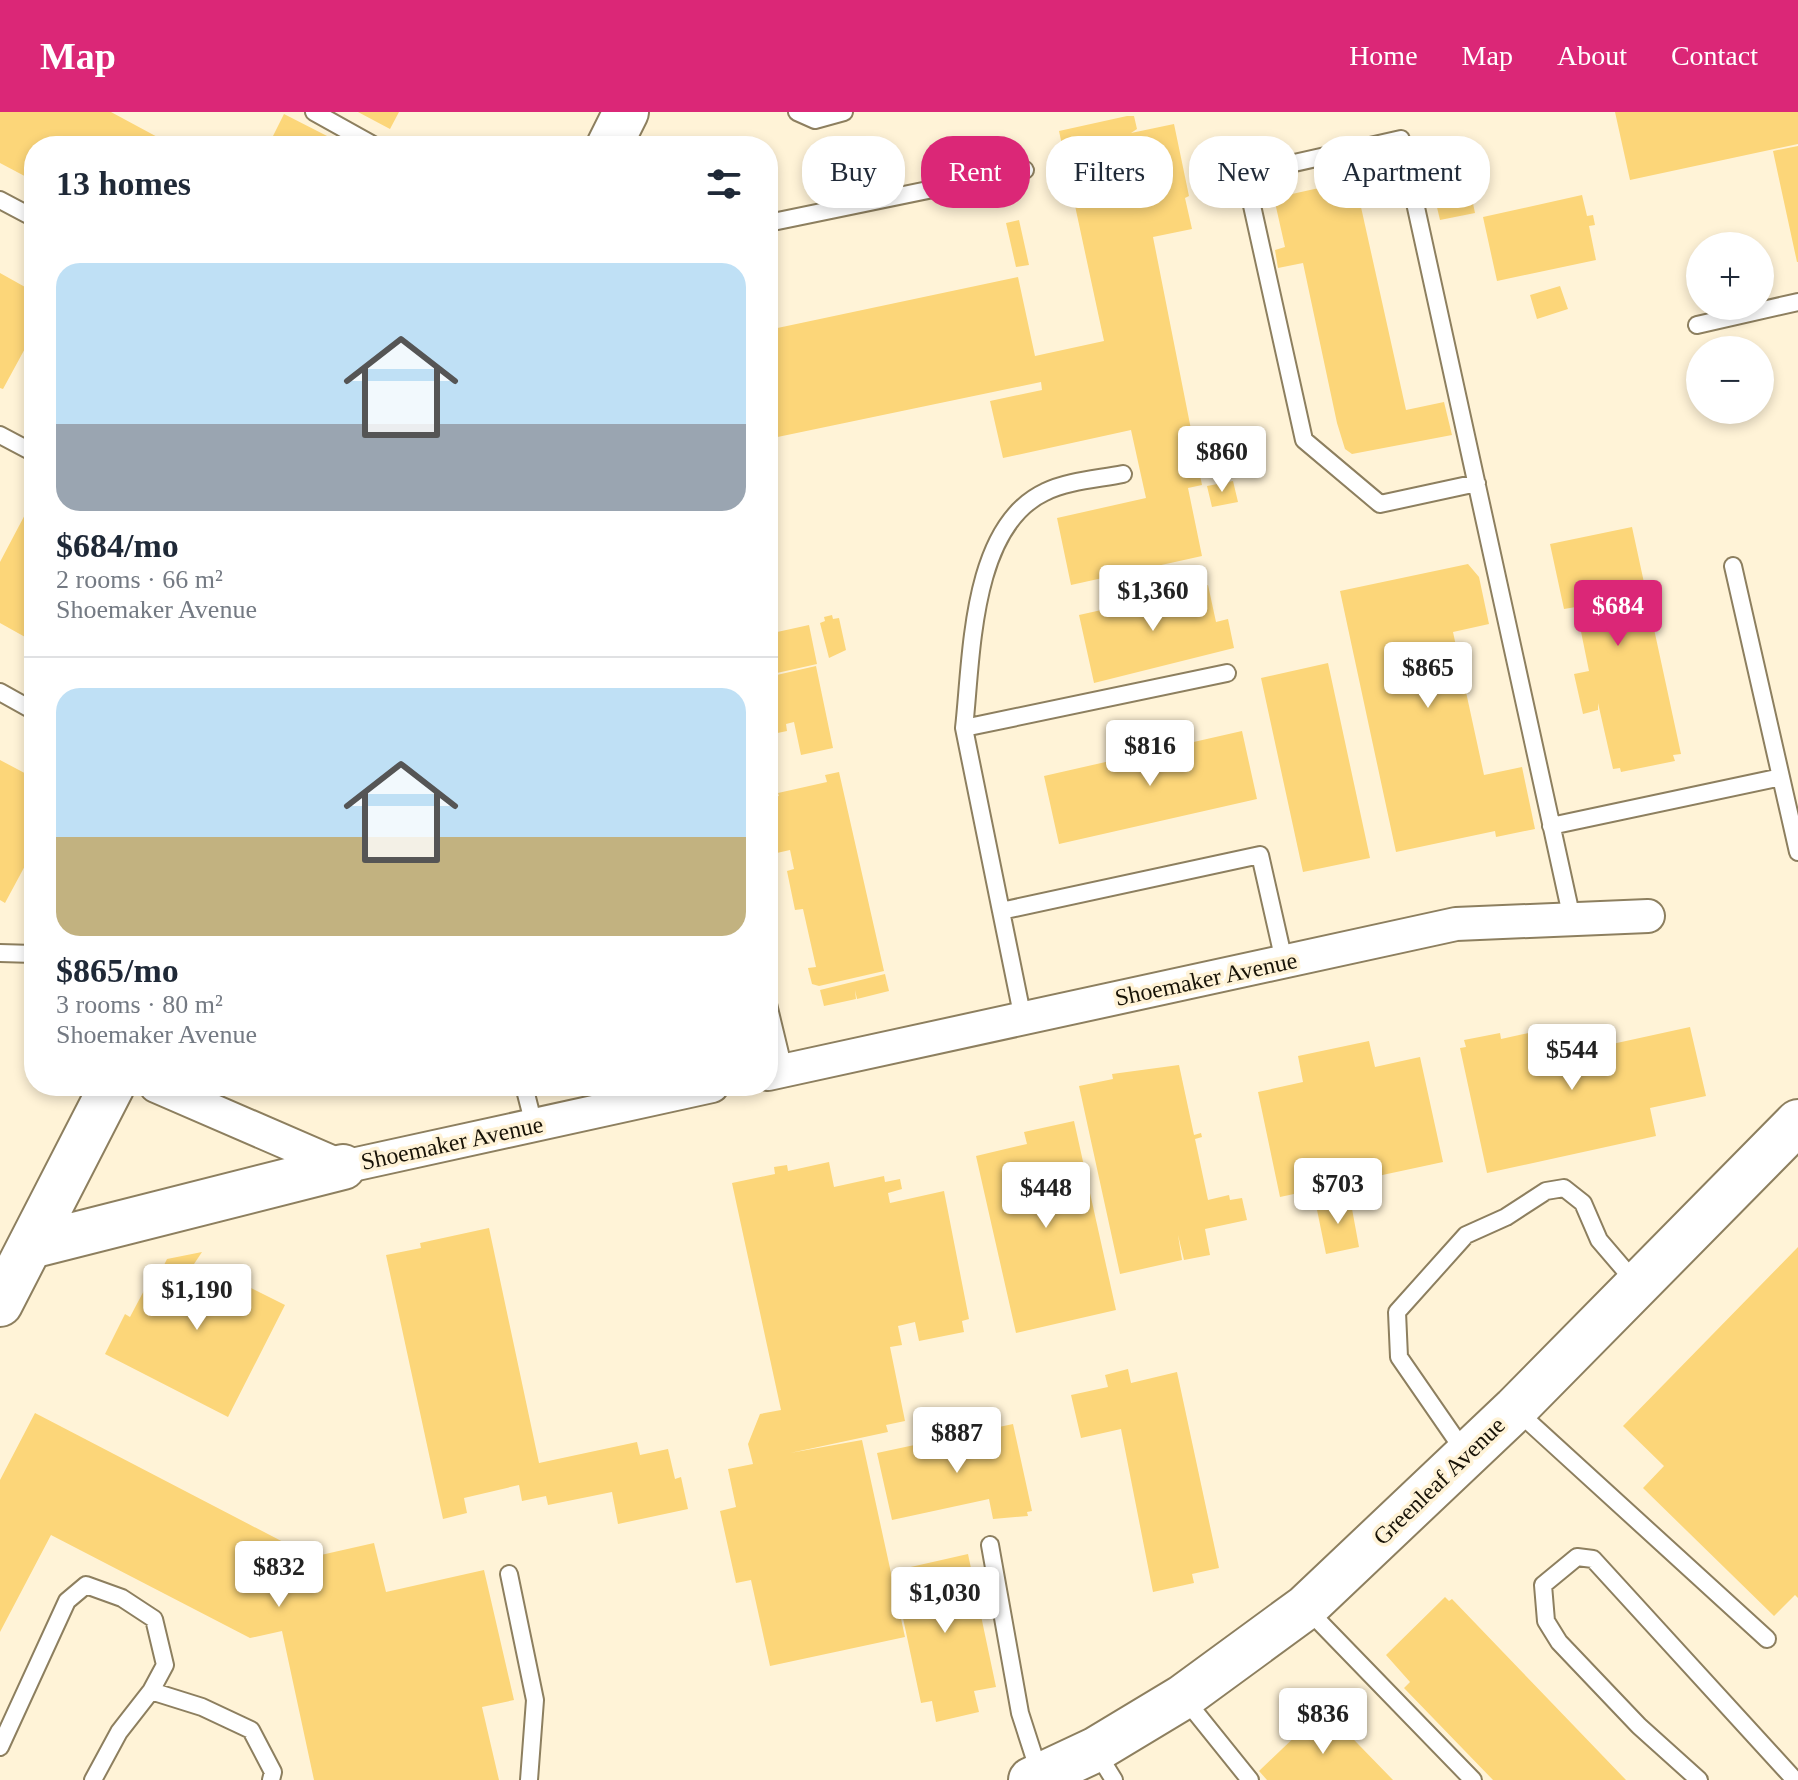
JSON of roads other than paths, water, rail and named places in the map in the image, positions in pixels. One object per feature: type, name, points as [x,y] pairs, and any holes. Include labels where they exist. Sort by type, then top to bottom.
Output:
[{"type":"main road","points":[[614,136],[626,112]]},
{"type":"main road","points":[[0,1304],[21,1254],[107,1096]]},
{"type":"main road","name":"Greenleaf Avenue","points":[[1036,1778],[1104,1765],[1183,1697],[1306,1607],[1515,1409],[1798,1122]]},
{"type":"main road","points":[[21,1254],[343,1167]]},
{"type":"street","name":"Shoemaker Avenue","points":[[778,1072],[1456,924],[1648,916]]},
{"type":"street","name":"Shoemaker Avenue","points":[[179,1096],[343,1167],[666,1096]]},
{"type":"lane","points":[[314,112],[357,136]]},
{"type":"lane","points":[[797,112],[815,120],[844,112]]},
{"type":"lane","points":[[1477,483],[1380,504],[1304,440],[1245,174],[1401,139],[1477,483],[1551,826],[1572,919]]},
{"type":"lane","points":[[778,221],[921,191]]},
{"type":"lane","points":[[0,200],[24,213]]},
{"type":"lane","points":[[1697,325],[1798,302]]},
{"type":"lane","points":[[0,435],[24,448]]},
{"type":"lane","points":[[1023,1019],[964,728],[980,589],[1003,532],[1022,509],[1044,492],[1123,474]]},
{"type":"lane","points":[[1733,566],[1798,852]]},
{"type":"lane","points":[[964,728],[1227,673]]},
{"type":"lane","points":[[0,692],[24,705]]},
{"type":"lane","points":[[1551,826],[1781,777]]},
{"type":"lane","points":[[1001,911],[1260,855],[1284,961]]},
{"type":"lane","points":[[0,953],[24,954]]},
{"type":"lane","points":[[527,1096],[534,1125]]},
{"type":"lane","points":[[1466,1455],[1399,1357],[1397,1312],[1466,1235],[1506,1217],[1546,1191],[1564,1188],[1583,1203],[1599,1240],[1636,1283]]},
{"type":"lane","points":[[1515,1409],[1767,1639]]},
{"type":"lane","points":[[990,1545],[1020,1713],[1036,1778]]},
{"type":"lane","points":[[1699,1780],[1639,1726],[1559,1642],[1546,1621],[1543,1585],[1577,1557],[1593,1559],[1795,1780]]},
{"type":"lane","points":[[509,1574],[535,1700],[529,1780]]},
{"type":"lane","points":[[0,1747],[67,1601],[86,1585],[122,1598],[154,1619],[165,1665],[151,1691],[119,1732],[93,1780]]},
{"type":"lane","points":[[1306,1607],[1473,1780]]},
{"type":"lane","points":[[151,1691],[202,1707],[251,1730],[273,1772],[271,1780]]},
{"type":"lane","points":[[1183,1697],[1250,1780]]}]
